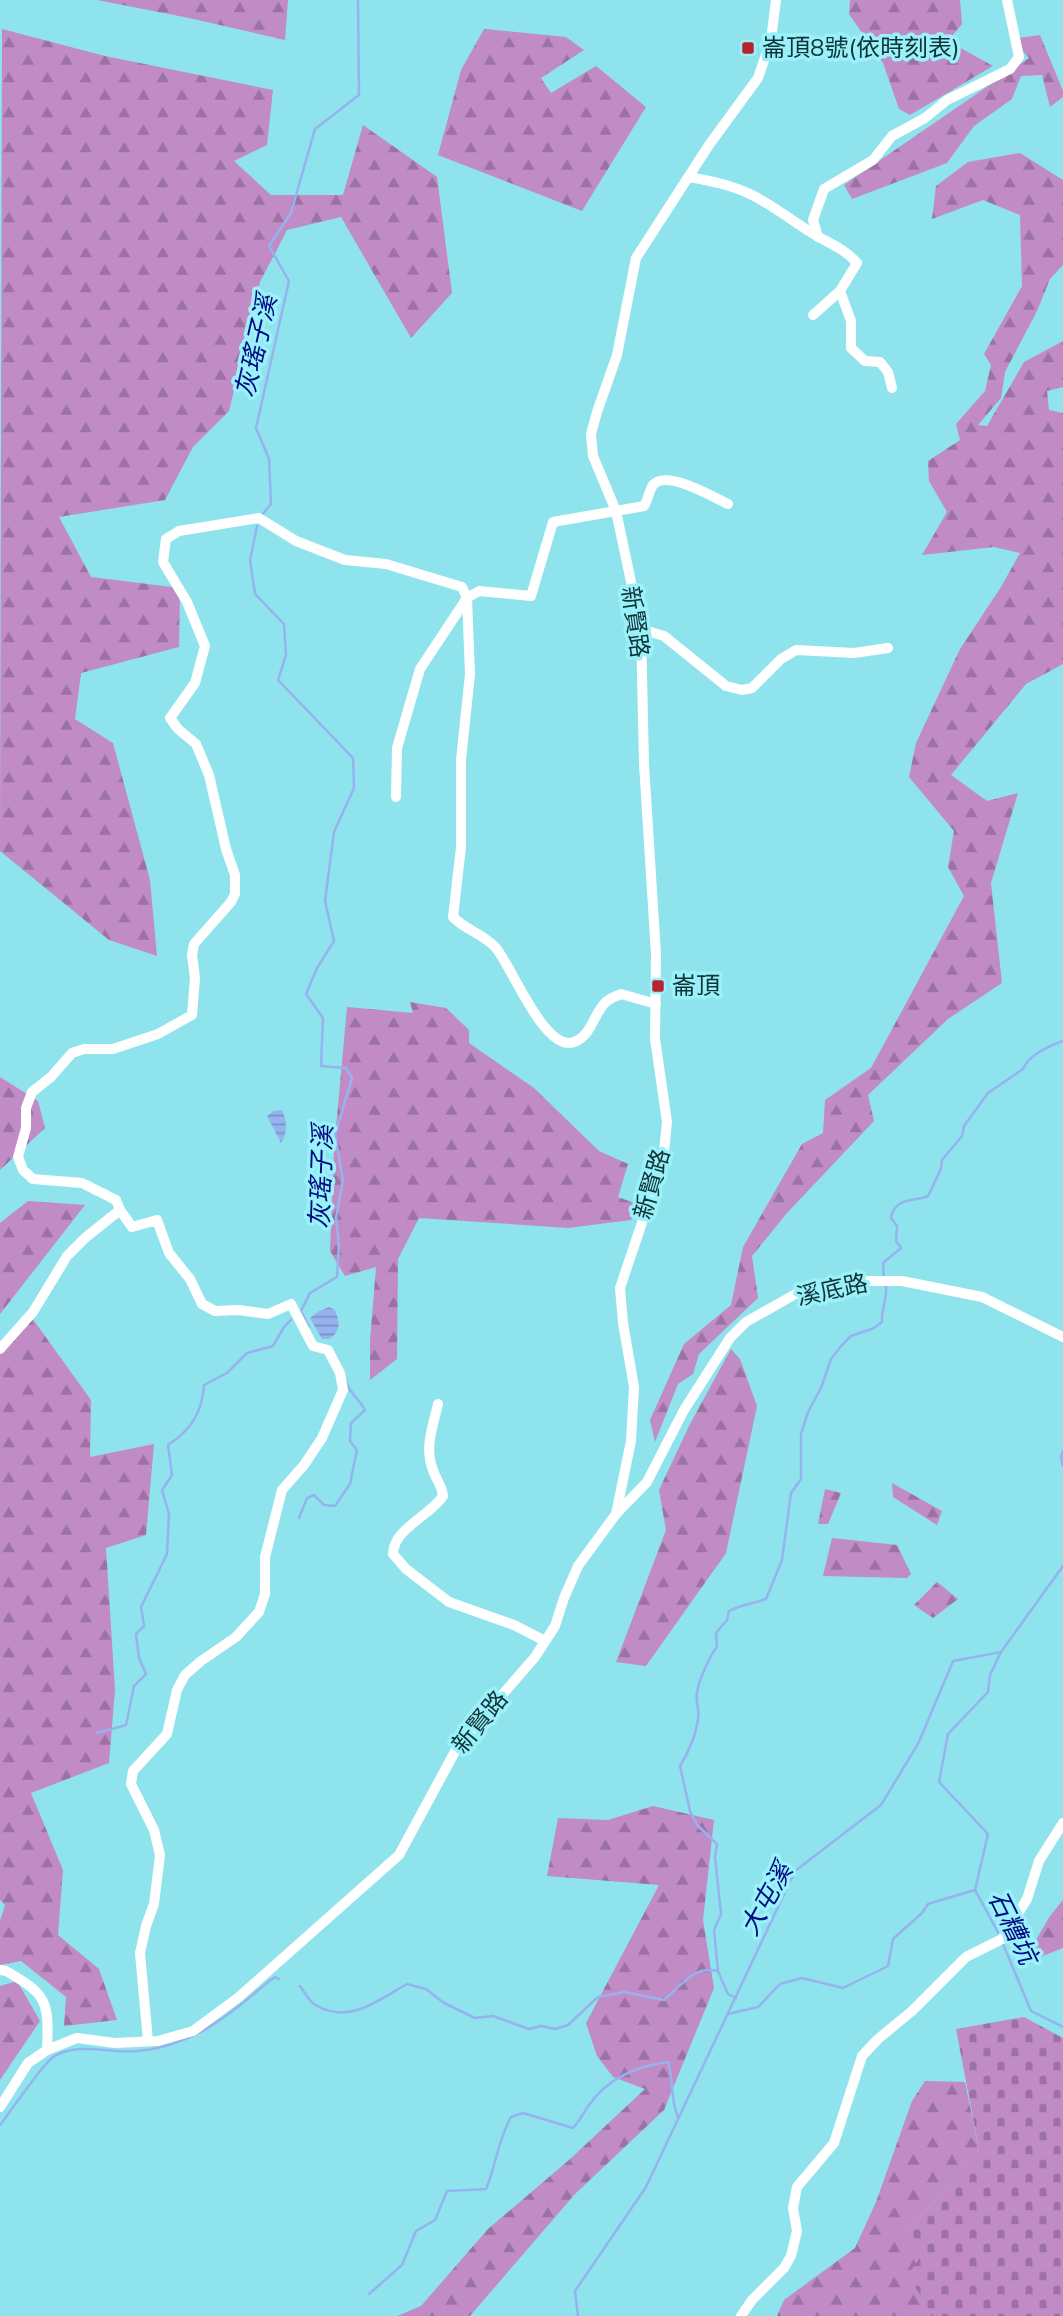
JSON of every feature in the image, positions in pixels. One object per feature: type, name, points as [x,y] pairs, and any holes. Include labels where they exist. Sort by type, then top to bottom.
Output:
[{"type":"street","name":"新賢路","points":[[0,2107],[28,2063],[47,2050],[77,2038],[115,2043],[148,2041],[192,2031],[239,1997],[399,1855],[458,1746],[535,1657],[555,1626],[578,1566],[616,1514],[631,1441],[634,1394],[622,1323],[620,1288],[656,1181],[664,1152],[667,1122],[655,1039],[651,857],[644,764],[641,629],[616,511],[593,456],[592,434],[617,355],[636,258],[758,78],[771,40],[776,0]]},
{"type":"street","points":[[818,237],[813,220],[824,189],[873,160],[892,136],[925,118],[947,100],[1010,69],[1016,63],[1019,57],[1007,0]]},
{"type":"street","points":[[689,177],[720,183],[752,195],[818,237],[835,244],[857,263],[840,291],[813,315]]},
{"type":"street","points":[[840,291],[851,321],[851,348],[865,361],[880,362],[888,372],[892,388]]},
{"type":"street","points":[[396,797],[397,748],[421,669],[467,598],[479,590],[531,596],[553,522],[644,506],[653,485],[665,480],[675,480],[728,504]]},
{"type":"street","points":[[148,2041],[140,1952],[154,1904],[160,1855],[154,1830],[131,1784],[133,1771],[167,1734],[177,1689],[186,1675],[236,1637],[259,1612],[265,1594],[265,1557],[275,1509],[282,1490],[304,1465],[322,1438],[343,1390],[340,1373],[328,1350],[313,1346],[291,1304],[268,1314],[238,1310],[215,1311],[202,1304],[190,1279],[169,1252],[157,1220],[132,1227],[116,1200],[82,1183],[33,1179],[23,1170],[18,1157],[26,1128],[26,1108],[32,1092],[51,1077],[72,1053],[84,1048],[113,1049],[158,1034],[192,1015],[194,944],[235,894],[235,875],[226,849],[209,775],[196,744],[178,729],[170,718],[195,683],[205,646],[187,602],[163,562],[166,539],[179,531],[258,519],[296,541],[345,560],[386,564],[462,587],[467,598],[470,674],[461,760],[461,847],[452,905],[453,917],[496,948],[545,1030],[559,1041],[571,1043],[582,1038],[597,1019],[605,1002],[621,994],[656,1004]]},
{"type":"street","points":[[641,629],[664,636],[726,686],[742,690],[752,688],[781,659],[796,650],[854,653],[888,648]]},
{"type":"street","points":[[0,1349],[33,1312],[67,1256],[120,1210]]},
{"type":"street","name":"溪底路","points":[[616,1514],[647,1482],[684,1410],[730,1338],[746,1322],[799,1292],[849,1281],[891,1281],[982,1297],[1063,1337]]},
{"type":"street","points":[[438,1404],[428,1444],[432,1470],[442,1486],[443,1496],[438,1504],[399,1537],[393,1545],[393,1555],[406,1569],[449,1602],[514,1625],[545,1641]]},
{"type":"street","points":[[741,2316],[752,2300],[784,2269],[791,2256],[797,2231],[793,2208],[797,2187],[834,2143],[862,2056],[966,1957],[1002,1939],[1027,1899],[1039,1861],[1063,1824]]},
{"type":"street","points":[[0,1970],[29,1985],[41,1997],[48,2017],[47,2050]]},
{"type":"green space","points":[[97,0],[288,0],[285,40],[189,18]]},
{"type":"green space","points":[[850,0],[960,0],[962,24],[948,41],[993,66],[910,115],[899,109],[883,63],[849,14]]},
{"type":"green space","points":[[2,29],[105,56],[273,90],[267,145],[234,161],[271,195],[343,195],[363,125],[437,177],[452,293],[411,338],[341,217],[287,230],[260,282],[229,411],[193,447],[165,500],[59,517],[91,577],[180,588],[179,647],[81,673],[75,719],[113,743],[150,880],[157,956],[109,940],[0,851]]},
{"type":"green space","points":[[484,29],[566,37],[584,50],[541,78],[551,93],[596,66],[646,107],[582,211],[438,155],[461,70]]},
{"type":"green space","points":[[1040,35],[1063,97],[1050,107],[1042,75],[1021,76],[1012,99],[974,126],[947,163],[852,199],[844,185],[1029,58],[1011,39]]},
{"type":"green space","points":[[1020,153],[1063,180],[1063,265],[1050,279],[1037,311],[1005,372],[1001,398],[978,425],[987,426],[1024,362],[1063,341],[1063,387],[1047,391],[1049,410],[1063,413],[1063,664],[1026,684],[951,775],[987,801],[1018,793],[991,883],[1002,983],[948,1019],[868,1095],[874,1121],[787,1213],[752,1256],[758,1298],[699,1354],[693,1374],[678,1384],[655,1442],[650,1420],[684,1344],[731,1305],[743,1247],[802,1144],[823,1133],[825,1100],[871,1068],[964,896],[948,867],[954,831],[909,777],[916,743],[960,649],[1020,553],[994,547],[922,555],[947,512],[929,481],[928,461],[960,440],[956,424],[985,391],[991,365],[984,354],[1022,286],[1020,215],[983,200],[932,219],[936,186],[968,162]]},
{"type":"green space","points":[[410,1002],[446,1008],[469,1030],[469,1043],[534,1088],[599,1151],[628,1164],[618,1197],[642,1206],[631,1220],[568,1228],[419,1218],[398,1259],[397,1359],[370,1380],[376,1267],[345,1276],[330,1251],[334,1150],[347,1007],[413,1013]]},
{"type":"green space","points":[[0,1077],[38,1101],[45,1128],[0,1170]]},
{"type":"green space","points":[[28,1201],[85,1205],[0,1314],[0,1223]]},
{"type":"green space","points":[[32,1318],[91,1400],[90,1457],[154,1444],[146,1535],[106,1548],[115,1690],[109,1763],[31,1793],[63,1870],[58,1935],[99,1969],[117,2020],[64,2026],[66,1997],[21,1961],[0,1965],[0,1921],[5,1905],[0,1900],[0,1348]]},
{"type":"green space","points":[[731,1349],[740,1359],[757,1406],[726,1553],[646,1666],[616,1662],[666,1530],[659,1490],[690,1424]]},
{"type":"green space","points":[[892,1483],[942,1511],[937,1525],[893,1497]]},
{"type":"green space","points":[[825,1489],[841,1493],[828,1524],[818,1524]]},
{"type":"green space","points":[[832,1538],[897,1545],[911,1574],[907,1578],[823,1576]]},
{"type":"green space","points":[[937,1582],[958,1599],[933,1618],[914,1605]]},
{"type":"green space","points":[[653,1806],[714,1820],[703,1920],[714,1988],[664,2110],[575,2194],[470,2316],[397,2316],[421,2306],[488,2229],[569,2160],[645,2089],[613,2077],[597,2056],[586,2023],[659,1885],[547,1876],[558,1818],[608,1820]]},
{"type":"green space","points":[[1063,1900],[1063,1948],[1022,1964],[1050,1916]]},
{"type":"green space","points":[[17,1981],[40,2021],[0,2080],[0,1986]]},
{"type":"green space","points":[[1024,2017],[1063,2038],[1063,2316],[933,2316],[908,2275],[927,2247],[906,2233],[979,2150],[956,2029]]},
{"type":"green space","points":[[925,2081],[965,2082],[979,2150],[906,2233],[928,2247],[934,2316],[777,2316],[784,2300],[855,2248],[876,2202],[912,2101]]},
{"type":"water","points":[[282,1110],[286,1126],[281,1143],[267,1116]]},
{"type":"water","points":[[329,1307],[335,1310],[338,1326],[333,1336],[322,1339],[310,1318]]},
{"type":"waterway","name":"灰瑤子溪","points":[[261,516],[271,504],[269,459],[256,428],[289,281],[269,246],[291,213],[315,129],[359,95],[358,0]]},
{"type":"waterway","name":"灰瑤子溪","points":[[257,526],[250,560],[255,594],[284,624],[286,655],[278,680],[353,758],[354,788],[334,832],[325,901],[334,941],[317,968],[306,994],[323,1018],[321,1066],[346,1068],[352,1078],[335,1135],[343,1180],[336,1218],[339,1245],[337,1277],[310,1293],[301,1311]]},
{"type":"waterway","points":[[884,1279],[883,1263],[901,1248],[896,1241],[897,1226],[891,1218],[896,1207],[905,1201],[928,1196],[941,1169],[942,1160],[962,1136],[964,1126],[988,1093],[1023,1069],[1035,1055],[1063,1041]]},
{"type":"waterway","points":[[718,1971],[714,1930],[721,1914],[715,1857],[717,1844],[697,1825],[690,1811],[680,1766],[697,1725],[698,1687],[717,1647],[716,1633],[727,1620],[729,1611],[766,1599],[782,1560],[791,1493],[801,1479],[801,1434],[808,1412],[821,1388],[831,1359],[841,1346],[851,1336],[874,1328],[882,1322],[886,1285]]},
{"type":"waterway","points":[[301,1311],[309,1327]]},
{"type":"waterway","name":"灰瑤子溪","points":[[97,1733],[126,1725],[134,1686],[146,1674],[139,1658],[136,1634],[144,1626],[141,1607],[167,1554],[169,1514],[162,1490],[172,1475],[168,1445],[194,1420],[201,1404],[204,1385],[227,1373],[247,1353],[273,1346],[291,1320]]},
{"type":"waterway","points":[[299,1518],[307,1498],[314,1495],[324,1505],[335,1506],[350,1484],[357,1450],[350,1441],[351,1423],[365,1410],[346,1382]]},
{"type":"waterway","name":"大屯溪","points":[[1063,1451],[1063,1466]]},
{"type":"waterway","name":"大屯溪","points":[[578,2316],[575,2291],[646,2187],[795,1871],[881,1805],[919,1742],[953,1661],[1001,1652],[1063,1566]]},
{"type":"waterway","name":"石糟坑","points":[[999,1934],[975,1890],[988,1834],[939,1782],[948,1734],[988,1692],[990,1675],[1001,1652]]},
{"type":"waterway","points":[[728,2014],[758,2007],[780,1984],[802,1978],[843,1988],[888,1966],[893,1939],[922,1913],[928,1904],[975,1890]]},
{"type":"waterway","name":"石糟坑","points":[[1003,1944],[1031,2011],[1063,2027]]},
{"type":"waterway","points":[[300,1986],[314,2004],[327,2010],[351,2012],[374,2003],[407,1984],[426,1989],[444,2003],[475,2018],[493,2016],[529,2029],[541,2026],[555,2029],[568,2025],[598,1997],[625,1992],[664,2000],[688,1978],[702,1971],[718,1971],[728,1994],[736,1998]]},
{"type":"waterway","points":[[0,2125],[53,2057],[73,2050],[138,2051],[176,2043],[209,2027],[275,1977],[279,1979]]},
{"type":"waterway","points":[[369,2294],[402,2265],[416,2231],[435,2220],[447,2191],[486,2189],[511,2117],[523,2113],[573,2128],[605,2087],[634,2070],[668,2062],[678,2117]]},
{"type":"place","name":"崙頂8號(依時刻表)","points":[[748,48]]},
{"type":"place","name":"崙頂","points":[[658,986]]}]
